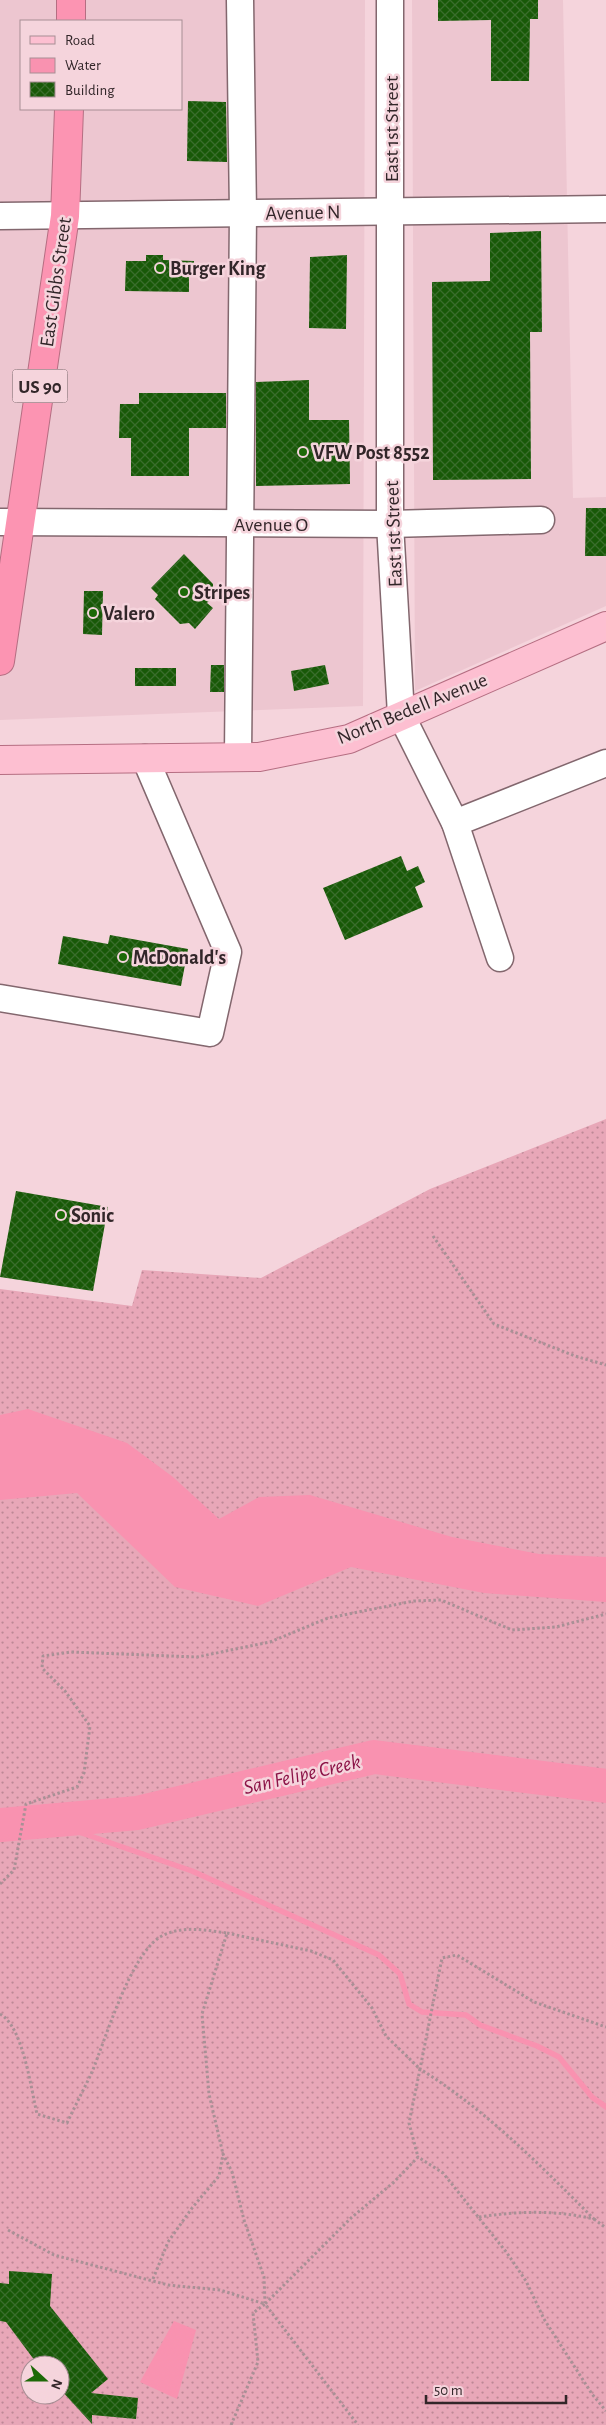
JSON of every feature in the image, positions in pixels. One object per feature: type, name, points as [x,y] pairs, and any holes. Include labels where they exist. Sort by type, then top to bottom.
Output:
[{"type":"highway","points":[[71,0],[71,20]]},
{"type":"highway","name":"East Gibbs Street","points":[[0,661],[10,522],[65,216],[69,110]]},
{"type":"main road","name":"North Bedell Avenue","points":[[0,760],[259,757],[349,738],[606,626]]},
{"type":"street","points":[[238,757],[243,213],[240,0]]},
{"type":"street","name":"East 1st Street","points":[[390,0],[392,210],[390,524],[401,715],[455,823],[500,958]]},
{"type":"street","name":"Avenue N","points":[[0,216],[606,209]]},
{"type":"street","name":"Avenue O","points":[[10,522],[390,524],[542,520]]},
{"type":"street","points":[[0,998],[210,1033],[228,952],[145,758]]},
{"type":"street","points":[[455,823],[606,763]]},
{"type":"path","points":[[433,1236],[494,1324],[575,1356],[606,1365]]},
{"type":"path","points":[[0,1884],[14,1870],[26,1804],[77,1787],[84,1773],[90,1726],[65,1691],[42,1668],[43,1656],[71,1652],[197,1656],[270,1642],[328,1618],[414,1601],[441,1600],[512,1630],[556,1627],[606,1614]]},
{"type":"path","points":[[0,2014],[8,2018],[16,2030],[37,2114],[67,2123],[92,2072],[118,2002],[144,1954],[160,1938],[185,1928],[227,1933],[311,1951],[333,1960],[372,2008],[386,2036],[420,2069],[454,2091],[475,2110],[510,2136],[594,2219],[606,2228]]},
{"type":"path","points":[[227,1933],[202,2014],[209,2094],[223,2154],[232,2172],[244,2220],[264,2277],[265,2304]]},
{"type":"path","points":[[606,2027],[534,2002],[457,1955],[442,1958],[409,2123],[418,2156],[443,2173],[526,2280],[544,2319],[592,2394],[606,2411]]},
{"type":"path","points":[[153,2279],[168,2242],[192,2208],[219,2176],[223,2154]]},
{"type":"path","points":[[231,2425],[258,2362],[253,2313],[265,2304],[351,2218],[394,2182],[418,2156]]},
{"type":"path","points":[[479,2217],[514,2212],[569,2213],[594,2219]]},
{"type":"path","points":[[8,2230],[54,2255],[168,2285],[220,2290],[265,2304],[358,2425]]},
{"type":"shaded area","points":[[0,0],[365,0],[363,706],[0,720]]},
{"type":"shaded area","points":[[412,0],[563,0],[573,498],[606,497],[606,606],[415,691]]},
{"type":"shaded area","points":[[606,1119],[606,2425],[0,2425],[0,1289],[132,1306],[142,1270],[261,1278],[430,1189]]},
{"type":"water","points":[[28,1409],[127,1443],[173,1477],[219,1519],[259,1497],[310,1495],[452,1537],[539,1554],[606,1557],[606,1602],[484,1593],[351,1567],[258,1606],[175,1587],[77,1493],[0,1500],[0,1415]]},
{"type":"water","points":[[174,2321],[196,2330],[177,2399],[140,2382]]},
{"type":"building","points":[[438,0],[538,0],[538,19],[530,19],[529,81],[491,81],[491,20],[438,21]]},
{"type":"building","points":[[188,101],[226,102],[227,162],[187,161]]},
{"type":"building","points":[[541,231],[542,332],[530,332],[531,479],[433,480],[432,282],[490,281],[490,233]]},
{"type":"building","name":"Burger King","points":[[146,255],[163,255],[163,260],[194,261],[194,275],[189,275],[189,292],[125,291],[126,261],[146,261]]},
{"type":"building","points":[[347,255],[346,329],[309,328],[310,257]]},
{"type":"building","name":"VFW Post 8552","points":[[309,380],[309,420],[349,420],[350,484],[256,486],[256,382]]},
{"type":"building","points":[[139,393],[226,393],[226,428],[189,428],[189,476],[131,476],[131,438],[119,438],[120,404],[139,404]]},
{"type":"building","points":[[586,508],[606,508],[606,556],[585,556]]},
{"type":"building","name":"Stripes","points":[[184,554],[213,584],[213,596],[207,603],[213,608],[195,629],[189,623],[180,624],[155,599],[158,595],[151,588]]},
{"type":"building","name":"Valero","points":[[84,591],[103,591],[102,635],[83,634]]},
{"type":"building","points":[[211,665],[224,665],[224,692],[210,692]]},
{"type":"building","points":[[325,665],[329,684],[294,691],[291,671]]},
{"type":"building","name":"Valero","points":[[135,668],[176,668],[176,686],[135,686]]},
{"type":"building","points":[[401,856],[407,871],[418,866],[425,882],[415,887],[423,907],[345,940],[323,888]]},
{"type":"building","name":"McDonald's","points":[[110,935],[188,949],[181,986],[58,964],[63,936],[108,944]]},
{"type":"building","points":[[16,1191],[108,1207],[93,1291],[0,1277]]},
{"type":"building","points":[[9,2271],[52,2274],[50,2306],[108,2379],[91,2393],[138,2398],[136,2419],[92,2415],[92,2424],[70,2400],[70,2355],[31,2355],[6,2322],[0,2321],[0,2283],[9,2284]]},
{"type":"waterway","name":"San Felipe Creek","points":[[0,1825],[137,1813],[374,1757],[606,1786]]},
{"type":"waterway","points":[[47,1821],[192,1871],[379,1955],[400,1974],[409,2004],[422,2012],[466,2015],[480,2025],[537,2046],[559,2057],[592,2097],[606,2107]]},
{"type":"place","name":"Burger King","points":[[160,268]]},
{"type":"place","name":"VFW Post 8552","points":[[303,452]]},
{"type":"place","name":"Stripes","points":[[184,592]]},
{"type":"place","name":"Valero","points":[[93,613]]},
{"type":"place","name":"McDonald's","points":[[123,957]]},
{"type":"place","name":"Sonic","points":[[61,1215]]}]
